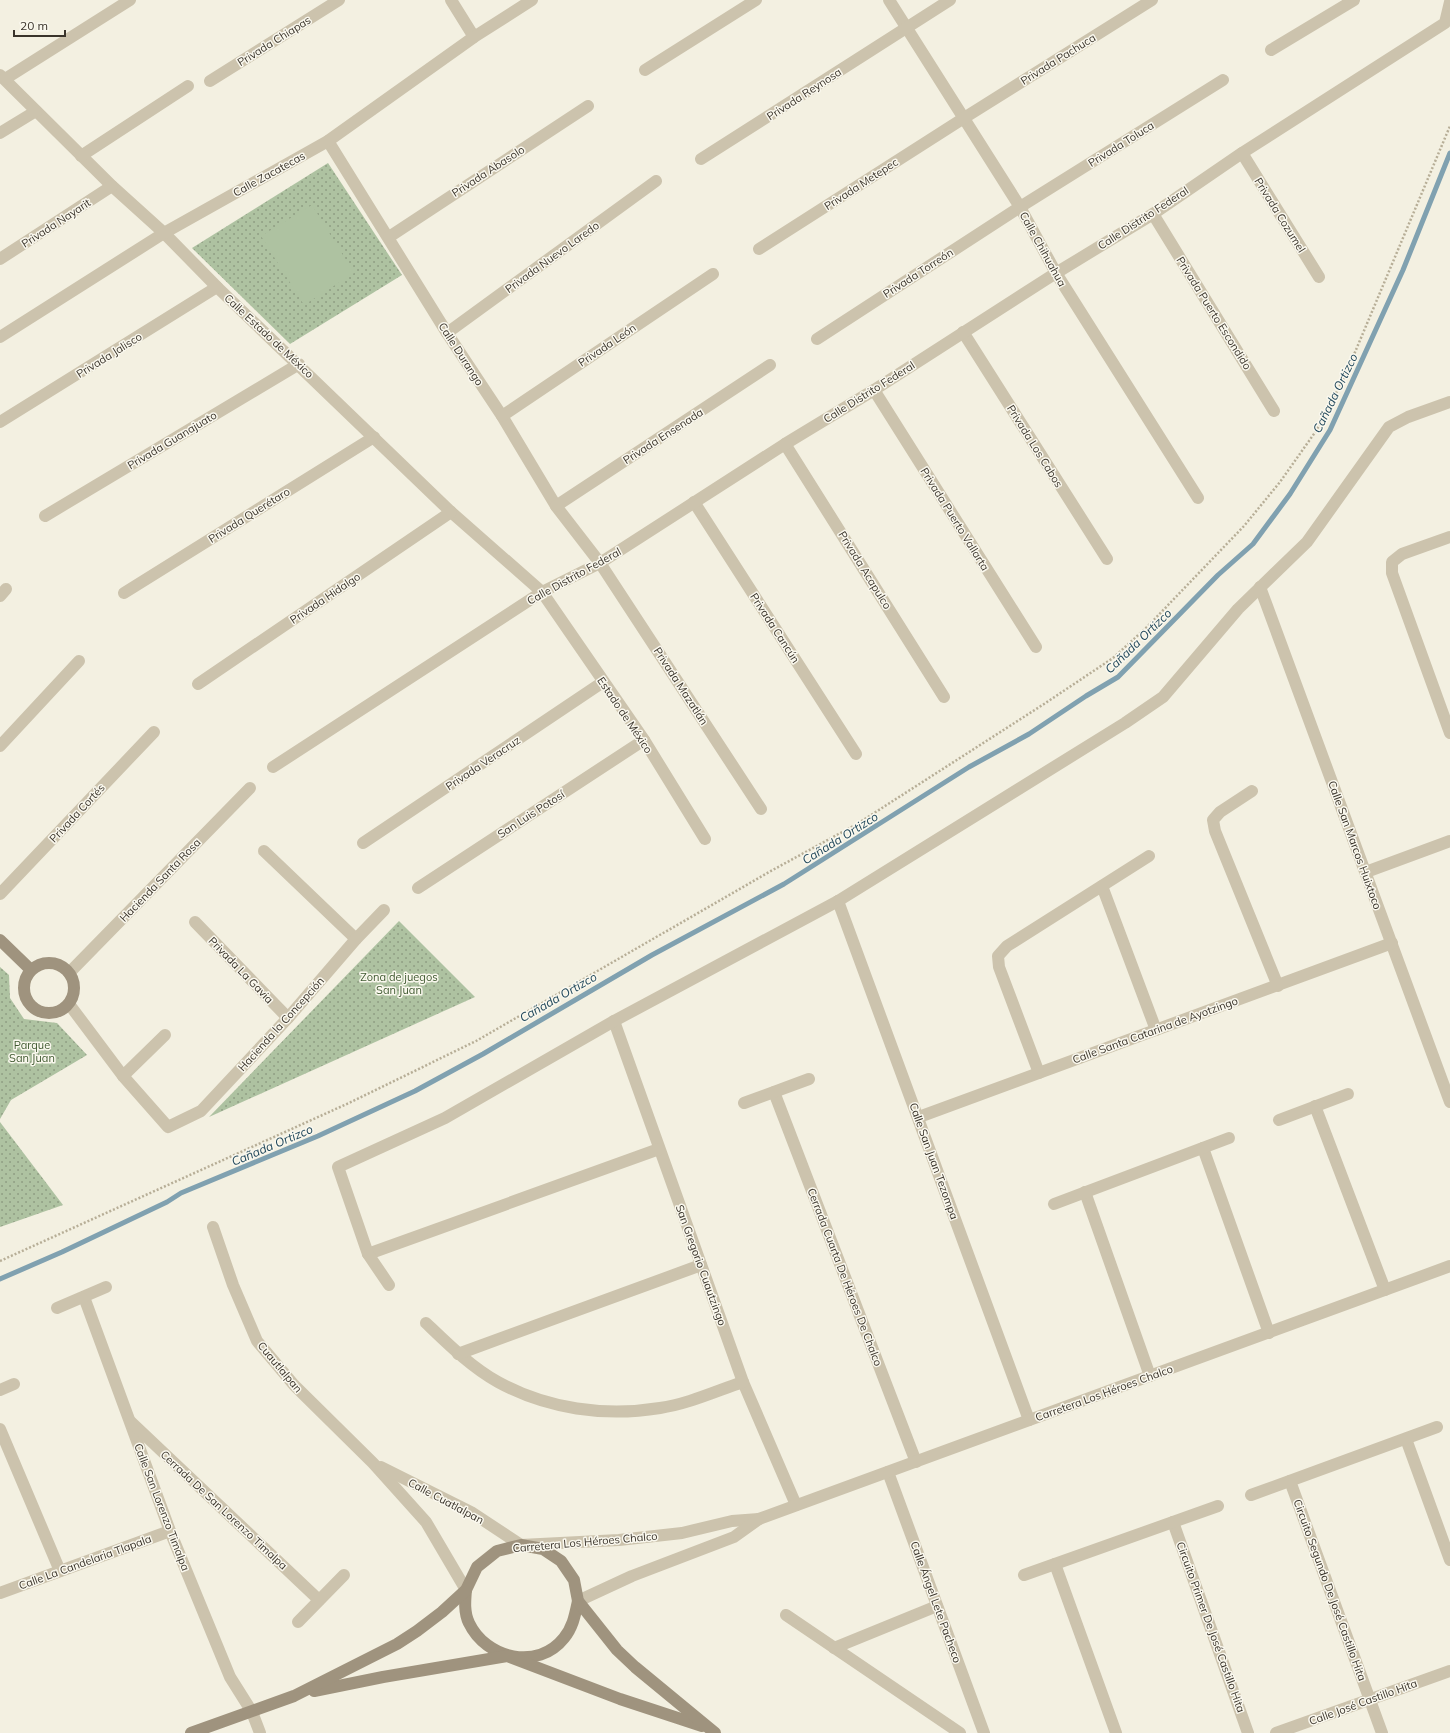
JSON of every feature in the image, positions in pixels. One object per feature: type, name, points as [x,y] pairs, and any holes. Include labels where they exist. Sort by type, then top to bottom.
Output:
[{"type":"street","points":[[2,77],[130,0]]},
{"type":"street","name":"Privada Chiapas","points":[[210,81],[338,0]]},
{"type":"street","points":[[451,0],[474,37]]},
{"type":"street","name":"Calle Zacatecas","points":[[0,337],[164,233],[328,141],[474,37],[532,0]]},
{"type":"street","points":[[645,70],[756,0]]},
{"type":"street","name":"Calle Chihuahua","points":[[889,0],[1020,207],[1056,273],[1198,498]]},
{"type":"street","name":"Privada Reynosa","points":[[701,159],[950,0]]},
{"type":"street","name":"Privada Pachuca","points":[[964,118],[1152,0]]},
{"type":"street","points":[[1272,50],[1354,0]]},
{"type":"street","name":"Calle Distrito Federal","points":[[273,767],[542,592],[600,563],[785,444],[874,390],[1056,273],[1153,214],[1242,153],[1445,23],[1450,2]]},
{"type":"street","name":"Calle Estado de México","points":[[2,77],[81,156],[164,233],[217,287],[299,364],[451,512],[542,592]]},
{"type":"street","name":"Privada Toluca","points":[[1020,207],[1223,80]]},
{"type":"street","points":[[81,156],[188,86]]},
{"type":"street","name":"Privada Abasolo","points":[[389,237],[588,106]]},
{"type":"street","points":[[0,133],[36,111]]},
{"type":"street","name":"Privada Metepec","points":[[759,249],[964,118]]},
{"type":"street","name":"Calle Durango","points":[[328,141],[389,237],[447,333],[502,416],[556,506],[600,563]]},
{"type":"street","name":"Privada Cozumel","points":[[1242,153],[1319,277]]},
{"type":"street","name":"Privada Nuevo Laredo","points":[[447,333],[656,181]]},
{"type":"street","name":"Privada Nayarit","points":[[0,259],[112,186]]},
{"type":"street","name":"Privada Torreón","points":[[817,339],[1020,207]]},
{"type":"street","name":"Privada Puerto Escondido","points":[[1153,214],[1274,411]]},
{"type":"street","name":"Privada León","points":[[502,416],[713,274]]},
{"type":"street","name":"Privada Jalisco","points":[[0,422],[217,287]]},
{"type":"street","name":"Privada Los Cabos","points":[[963,332],[1107,559]]},
{"type":"street","name":"Privada Guanajuato","points":[[45,516],[299,364]]},
{"type":"street","name":"Privada Ensenada","points":[[556,506],[770,365]]},
{"type":"street","name":"Privada Puerto Vallarta","points":[[874,390],[1036,647]]},
{"type":"street","points":[[389,1285],[368,1254],[338,1167],[445,1118],[614,1021],[838,901],[1125,723],[1163,697],[1238,609],[1307,542],[1389,426],[1450,402]]},
{"type":"street","name":"Privada Querétaro","points":[[124,593],[374,437]]},
{"type":"street","name":"Privada Acapulco","points":[[785,444],[944,696]]},
{"type":"street","name":"Privada Cancún","points":[[694,502],[856,754]]},
{"type":"street","name":"Privada Hidalgo","points":[[198,684],[451,512]]},
{"type":"street","points":[[1450,537],[1402,554],[1392,562],[1392,573],[1450,733]]},
{"type":"street","name":"Privada Mazatlán","points":[[600,563],[761,810]]},
{"type":"street","name":"Calle San Marcos Huixtoco","points":[[1260,587],[1450,1102]]},
{"type":"street","name":"Estado de México","points":[[542,592],[644,740],[705,839]]},
{"type":"street","points":[[0,746],[79,661]]},
{"type":"street","name":"Privada Veracruz","points":[[363,843],[603,682]]},
{"type":"street","name":"Privada Cortés","points":[[0,894],[154,732]]},
{"type":"street","name":"San Luis Potosí","points":[[418,888],[644,740]]},
{"type":"street","name":"Hacienda Santa Rosa","points":[[69,973],[250,788]]},
{"type":"street","points":[[1252,791],[1220,812],[1213,820],[1215,831],[1278,986]]},
{"type":"street","points":[[1366,872],[1450,841]]},
{"type":"street","points":[[264,851],[356,940]]},
{"type":"street","points":[[1039,1073],[999,967],[998,956],[1007,946],[1149,856]]},
{"type":"street","points":[[1102,886],[1156,1030]]},
{"type":"street","name":"Calle San Juan Tezompa","points":[[838,901],[1029,1420]]},
{"type":"street","name":"Hacienda la Concepción","points":[[123,1076],[168,1127],[201,1111],[288,1018],[384,910]]},
{"type":"street","name":"Privada La Gavia","points":[[195,922],[288,1018]]},
{"type":"street","points":[[0,940],[31,970]]},
{"type":"street","name":"Calle Santa Catarina de Ayotzingo","points":[[918,1117],[1392,943]]},
{"type":"street","points":[[46,963],[54,963],[69,973],[73,980],[73,996],[69,1004],[62,1009],[55,1013],[38,1011],[26,1000],[23,992],[26,976],[31,970],[46,963]]},
{"type":"street","points":[[69,1004],[123,1076],[165,1035]]},
{"type":"street","name":"San Gregorio Cuautzingo","points":[[614,1021],[743,1382],[796,1505]]},
{"type":"street","points":[[744,1103],[808,1079]]},
{"type":"street","name":"Cerrada Cuarta De Héroes De Chalco","points":[[774,1092],[916,1462]]},
{"type":"street","points":[[1279,1120],[1348,1094]]},
{"type":"street","points":[[1315,1106],[1385,1290]]},
{"type":"street","points":[[1054,1204],[1229,1138]]},
{"type":"street","points":[[1203,1148],[1269,1333]]},
{"type":"street","points":[[368,1254],[659,1149]]},
{"type":"street","points":[[1085,1192],[1150,1376]]},
{"type":"street","name":"Cuautlalpan","points":[[213,1227],[233,1285],[257,1341],[294,1385],[373,1463]]},
{"type":"street","points":[[458,1354],[701,1265]]},
{"type":"street","name":"Carretera Los Héroes Chalco","points":[[294,1696],[376,1678],[506,1656],[527,1657],[547,1652],[563,1639],[574,1621],[578,1601],[632,1576],[734,1537],[759,1519],[1450,1266]]},
{"type":"street","points":[[57,1308],[106,1287]]},
{"type":"street","name":"Calle San Lorenzo Timalpa","points":[[84,1297],[170,1531],[230,1677],[252,1712],[260,1733]]},
{"type":"street","points":[[426,1323],[458,1354],[499,1382],[529,1396],[564,1407],[602,1412],[660,1408],[692,1400],[743,1382]]},
{"type":"street","points":[[0,1390],[14,1384]]},
{"type":"street","name":"Cerrada De San Lorenzo Timalpa","points":[[129,1419],[319,1600]]},
{"type":"street","points":[[1251,1495],[1438,1427]]},
{"type":"street","points":[[0,1429],[60,1571]]},
{"type":"street","points":[[1406,1439],[1450,1560]]},
{"type":"street","name":"Calle Cuatlalpan","points":[[373,1463],[471,1512],[521,1545],[543,1549],[562,1561],[574,1580],[578,1601],[622,1654],[711,1730]]},
{"type":"street","name":"Calle Cuatlalpan","points":[[373,1463],[426,1522],[466,1590]]},
{"type":"street","name":"Calle Ángel Lete Pacheco","points":[[888,1472],[984,1733]]},
{"type":"street","name":"Circuito Segundo De José Castillo Hita","points":[[1290,1481],[1382,1733]]},
{"type":"street","points":[[1024,1575],[1218,1506]]},
{"type":"street","name":"Carretera Los Héroes Chalco","points":[[191,1733],[294,1696],[397,1644],[442,1612],[466,1590],[477,1567],[497,1551],[521,1545],[619,1540],[682,1533],[732,1521],[759,1519]]},
{"type":"street","name":"Circuito Primer De José Castillo Hita","points":[[1173,1522],[1248,1733]]},
{"type":"street","name":"Calle La Candelaria Tlapala","points":[[0,1593],[170,1531]]},
{"type":"street","points":[[1055,1564],[1116,1733]]},
{"type":"street","points":[[298,1622],[344,1575]]},
{"type":"street","name":"Carretera Los Héroes Chalco","points":[[466,1590],[465,1606],[468,1622],[476,1636],[488,1647],[506,1656]]},
{"type":"street","points":[[834,1648],[937,1606]]},
{"type":"street","points":[[786,1615],[960,1733]]},
{"type":"street","name":"Calle Cuatlalpan","points":[[506,1656],[620,1699],[711,1730]]},
{"type":"street","name":"Calle José Castillo Hita","points":[[1276,1733],[1450,1671]]},
{"type":"path","points":[[0,1261],[349,1103],[476,1041],[769,872],[857,824],[1113,658],[1146,627],[1244,526],[1280,482],[1316,431],[1344,376],[1450,126]]},
{"type":"green space","points":[[328,163],[402,275],[290,344],[192,248]]},
{"type":"green space","points":[[312,205],[354,273],[304,305],[261,236]]},
{"type":"green space","name":"Zona de juegos San Juan","points":[[399,921],[475,997],[209,1117]]},
{"type":"green space","name":"Parque San Juan","points":[[0,967],[9,975],[10,998],[24,1019],[57,1023],[87,1055],[11,1100],[0,1119]]},
{"type":"green space","points":[[0,1122],[63,1205],[0,1227]]},
{"type":"waterway","name":"Cañada Ortizco","points":[[0,1279],[62,1252],[167,1202],[181,1193],[318,1136],[415,1091],[483,1054],[652,955],[784,884],[969,767],[1029,734],[1086,696],[1118,677],[1218,575],[1253,544],[1290,494],[1330,430],[1403,270],[1450,153]]}]
